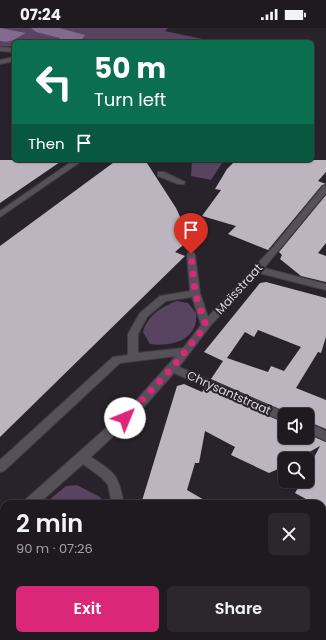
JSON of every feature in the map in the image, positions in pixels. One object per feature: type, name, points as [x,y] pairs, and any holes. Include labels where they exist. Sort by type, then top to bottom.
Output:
[{"type":"street","points":[[0,48],[12,50]]},
{"type":"street","points":[[0,62],[12,59]]},
{"type":"street","points":[[0,215],[76,162]]},
{"type":"street","points":[[161,174],[181,182]]},
{"type":"street","name":"Maïsstraat","points":[[34,500],[136,408],[172,368],[206,325],[276,249],[326,188]]},
{"type":"street","points":[[191,254],[195,293],[206,325]]},
{"type":"street","points":[[256,269],[326,287]]},
{"type":"street","points":[[133,358],[133,334],[143,315],[163,298],[195,293]]},
{"type":"street","points":[[0,467],[117,360],[185,351]]},
{"type":"street","name":"Chrysantstraat","points":[[172,368],[278,415]]},
{"type":"street","points":[[314,430],[326,436]]},
{"type":"street","points":[[83,457],[106,474],[114,483],[117,500]]},
{"type":"shaded area","points":[[0,28],[168,28],[165,31],[207,40],[12,40],[12,46],[0,47]]},
{"type":"shaded area","points":[[0,28],[26,33],[8,42],[0,41]]},
{"type":"shaded area","points":[[31,28],[59,28],[85,35],[81,40],[60,40],[60,38],[36,32]]},
{"type":"shaded area","points":[[192,162],[223,162],[211,180],[191,176]]},
{"type":"shaded area","points":[[177,301],[188,303],[196,313],[196,322],[193,330],[189,335],[175,343],[158,345],[150,344],[143,332],[148,321],[156,312]]},
{"type":"shaded area","points":[[77,485],[100,497],[102,500],[49,500],[66,486]]},
{"type":"building","points":[[0,160],[12,160],[12,162],[60,162],[0,203]]},
{"type":"building","points":[[314,160],[326,160],[326,172],[318,181],[326,184],[322,185],[268,250],[228,234],[236,226],[202,216],[221,190],[215,189],[227,169],[234,162],[314,162]]},
{"type":"building","points":[[114,162],[146,162],[176,208],[182,221],[182,246],[175,252],[185,256],[0,437],[0,246]]},
{"type":"building","points":[[326,195],[326,243],[318,253],[326,256],[326,282],[301,276],[280,259],[282,255],[279,252]]},
{"type":"building","points":[[266,282],[326,298],[326,337],[321,353],[318,352],[296,388],[326,400],[326,429],[314,424],[314,408],[278,409],[211,379],[223,361],[204,352],[260,283]],"holes":[[[258,330],[301,347],[284,371],[271,366],[268,372],[227,358],[245,332],[254,337]]]},
{"type":"building","points":[[184,384],[202,392],[205,388],[278,420],[278,444],[314,444],[314,437],[326,442],[326,500],[308,500],[295,493],[298,488],[314,488],[314,458],[320,446],[309,452],[278,452],[278,469],[269,473],[231,455],[235,447],[205,431],[199,463],[195,463],[187,490],[204,500],[142,500],[177,386]]},
{"type":"route","points":[[125,418],[172,368],[206,325],[195,293],[191,254]]}]
